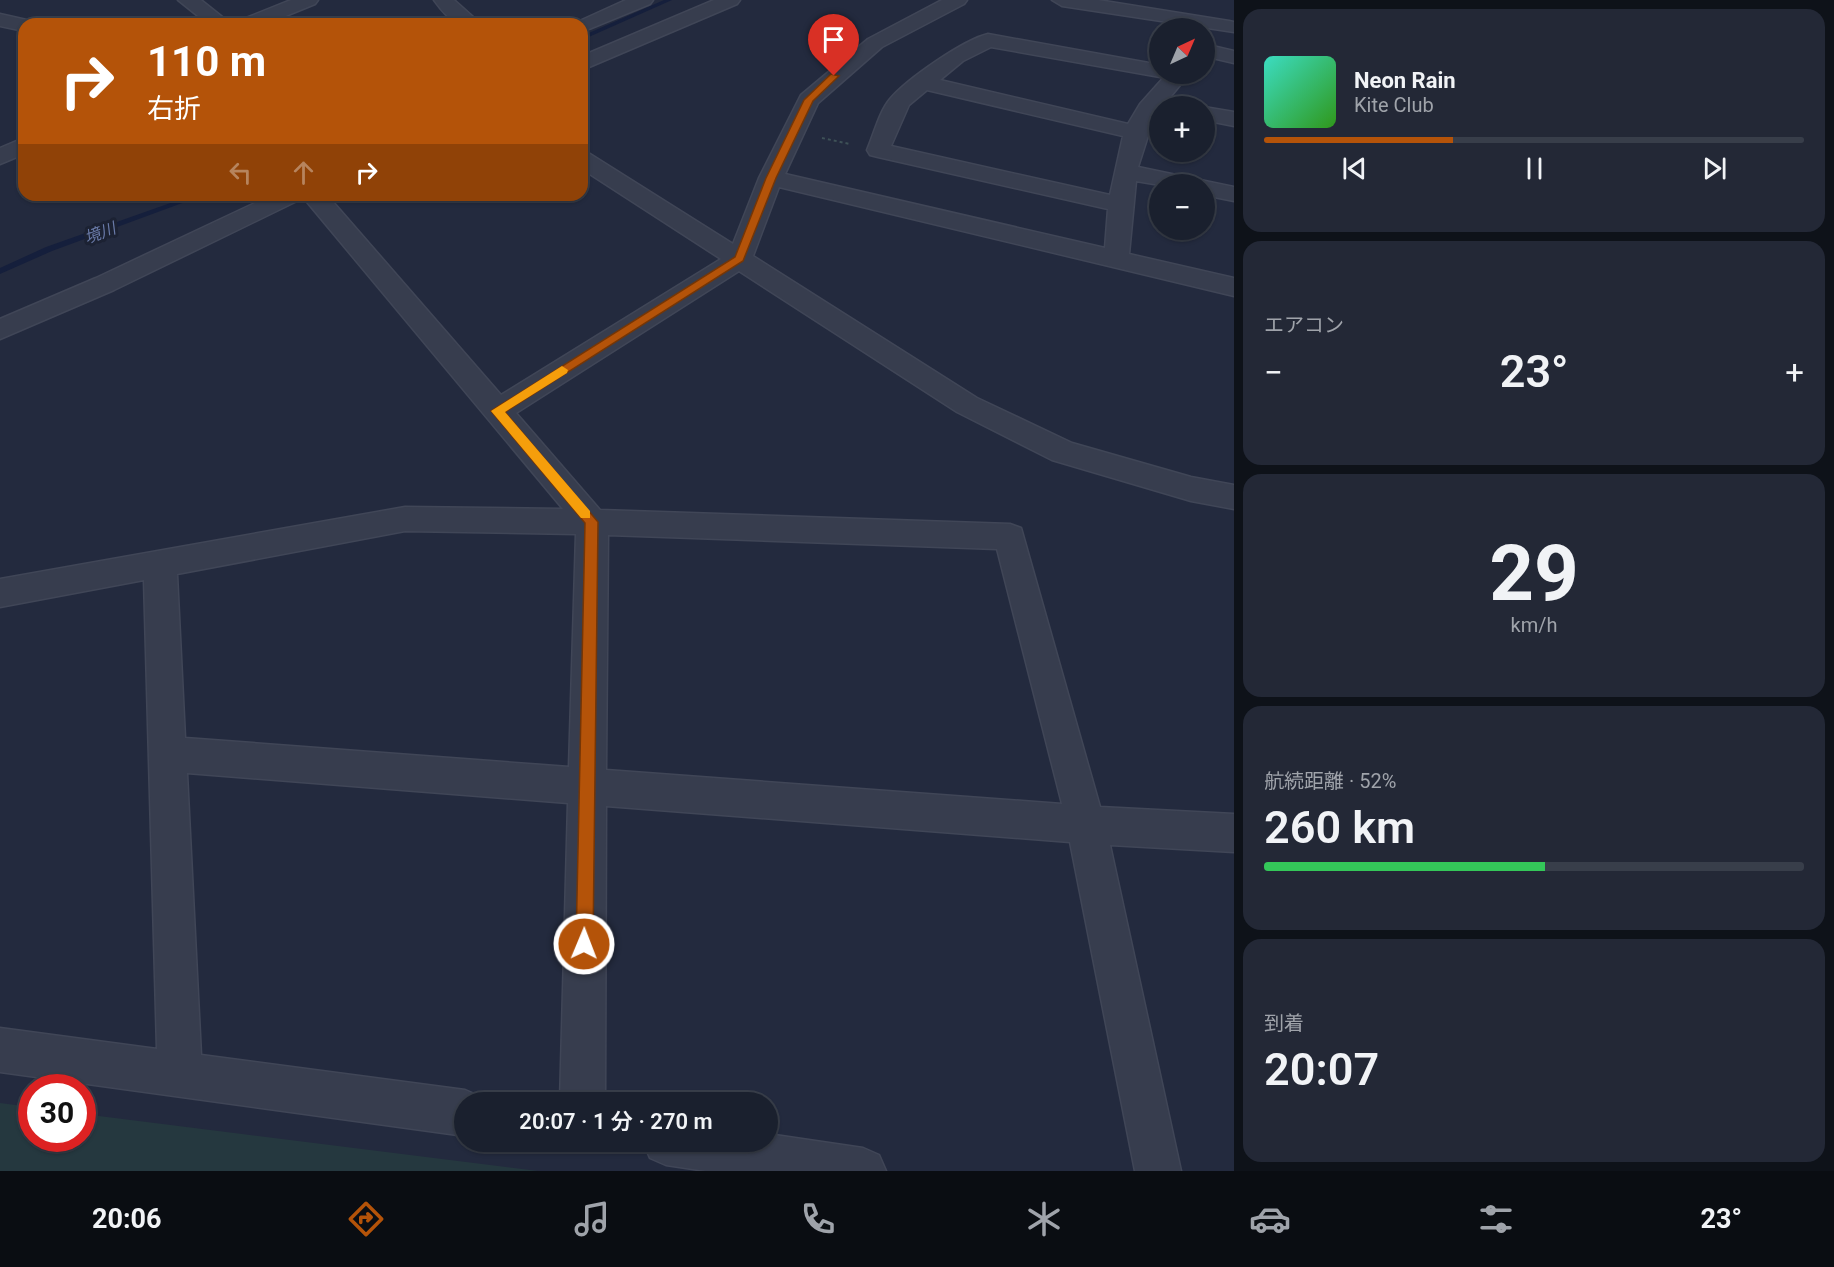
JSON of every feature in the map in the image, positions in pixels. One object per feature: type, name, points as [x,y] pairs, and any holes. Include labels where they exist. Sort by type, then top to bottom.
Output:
[{"type":"street","points":[[188,0],[213,18]]},
{"type":"street","points":[[263,18],[308,0]]},
{"type":"street","points":[[444,0],[453,13],[461,18]]},
{"type":"street","points":[[588,23],[643,0]]},
{"type":"street","points":[[588,61],[730,0]]},
{"type":"street","points":[[1062,0],[1231,25]]},
{"type":"street","points":[[497,411],[739,259],[771,178],[809,100],[847,64],[875,43],[948,1]]},
{"type":"street","points":[[0,20],[18,24]]},
{"type":"street","points":[[1215,36],[1231,25]]},
{"type":"street","points":[[1122,205],[878,150],[899,102],[956,57],[988,40],[1149,69]]},
{"type":"street","points":[[1215,53],[1234,57]]},
{"type":"street","points":[[922,83],[1135,132]]},
{"type":"street","points":[[1215,115],[1234,119]]},
{"type":"street","points":[[1116,261],[1122,205],[1135,132],[1149,118]]},
{"type":"street","points":[[0,157],[18,148]]},
{"type":"street","points":[[588,163],[967,405],[1063,452],[1191,489],[1234,497]]},
{"type":"street","points":[[1127,172],[1149,176]]},
{"type":"street","points":[[771,178],[1234,287]]},
{"type":"street","points":[[1215,190],[1234,194]]},
{"type":"street","points":[[0,330],[105,284],[278,201]]},
{"type":"street","points":[[319,201],[592,522],[582,1092]]},
{"type":"street","points":[[0,593],[405,519],[592,522],[1010,537],[1086,825],[1158,1171]]},
{"type":"street","points":[[160,564],[180,1075]]},
{"type":"street","points":[[168,754],[1086,825],[1234,833]]},
{"type":"street","points":[[0,1050],[454,1112]]},
{"type":"street","points":[[734,1152],[863,1171]]},
{"type":"path","points":[[795,131],[878,150]]},
{"type":"shaded area","points":[[0,1103],[18,1105],[18,1152],[96,1152],[96,1116],[538,1171],[0,1171]]},
{"type":"waterway","name":"境川","points":[[588,35],[669,0]]},
{"type":"waterway","name":"境川","points":[[0,271],[49,249],[183,201]]},
{"type":"slow traffic","points":[[562,370],[497,411],[585,514]]},
{"type":"route","points":[[584,944],[592,522],[497,411],[739,259],[771,178],[809,100],[834,76]]}]
